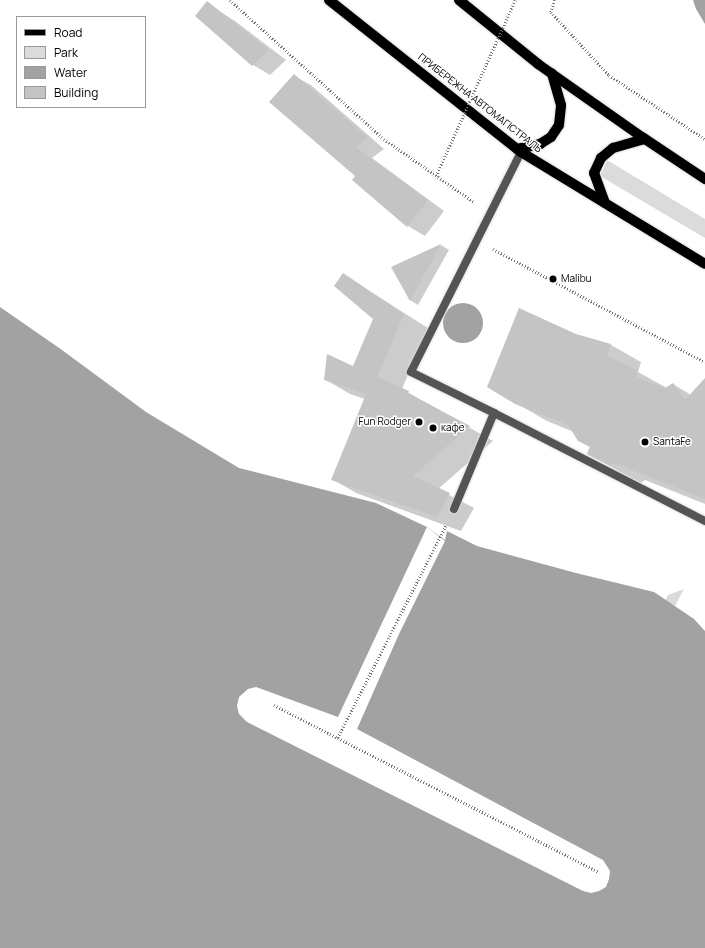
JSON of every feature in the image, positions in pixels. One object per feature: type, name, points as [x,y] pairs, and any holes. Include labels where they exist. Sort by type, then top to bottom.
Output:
[{"type":"main road","name":"ПРИБЕРЕЖНА АВТОМАГІСТРАЛЬ","points":[[329,0],[519,151],[705,264]]},
{"type":"main road","points":[[459,0],[552,73],[645,139],[705,179]]},
{"type":"main road","points":[[519,151],[540,144],[551,137],[559,125],[561,105],[552,73]]},
{"type":"main road","points":[[605,203],[594,172],[601,158],[613,148],[645,139]]},
{"type":"street","points":[[519,151],[491,213],[411,372],[705,521]]},
{"type":"street","points":[[454,509],[494,413]]},
{"type":"path","points":[[230,0],[384,139],[491,213]]},
{"type":"path","points":[[436,176],[515,0]]},
{"type":"path","points":[[555,0],[551,12],[609,75],[705,139]]},
{"type":"path","points":[[477,240],[705,362]]},
{"type":"path","points":[[338,738],[454,509]]},
{"type":"path","points":[[274,705],[599,872]]},
{"type":"green space","points":[[607,160],[705,219],[705,238],[600,176]]},
{"type":"green space","points":[[684,589],[660,635],[651,628],[668,595]]},
{"type":"water","points":[[693,0],[705,0],[705,24],[696,9]]},
{"type":"water","points":[[463,303],[471,305],[477,309],[481,315],[483,323],[481,331],[477,337],[471,341],[463,343],[455,341],[449,337],[445,331],[443,323],[445,315],[449,309],[455,305]]},
{"type":"water","points":[[0,307],[62,350],[146,412],[239,468],[376,503],[427,527],[445,540],[447,531],[477,546],[576,573],[654,592],[694,619],[705,631],[705,948],[0,948]]},
{"type":"pier","points":[[427,527],[445,541],[399,634],[357,729],[603,860],[610,871],[609,879],[606,887],[599,891],[591,893],[583,891],[247,722],[239,714],[237,706],[239,697],[248,689],[256,687],[338,717]]},
{"type":"building","points":[[207,1],[269,50],[252,66],[195,16]]},
{"type":"building","points":[[294,74],[368,138],[356,147],[428,200],[407,227],[352,180],[355,176],[269,102]]},
{"type":"building","points":[[441,244],[410,301],[391,267]]},
{"type":"building","points":[[343,273],[404,314],[377,377],[409,391],[408,393],[470,426],[413,476],[450,493],[437,517],[331,480],[366,394],[324,380],[327,354],[353,366],[373,319],[334,286]]},
{"type":"building","points":[[519,308],[576,334],[611,344],[607,356],[638,370],[636,377],[665,388],[673,383],[685,400],[705,378],[705,499],[614,463],[610,466],[588,455],[587,453],[590,447],[578,441],[568,425],[515,404],[487,387]]},
{"type":"place","name":"Malibu","points":[[553,279]]},
{"type":"place","name":"Fun Rodger","points":[[419,422]]},
{"type":"place","name":"кафе","points":[[433,428]]},
{"type":"place","name":"SantaFe","points":[[645,442]]}]
